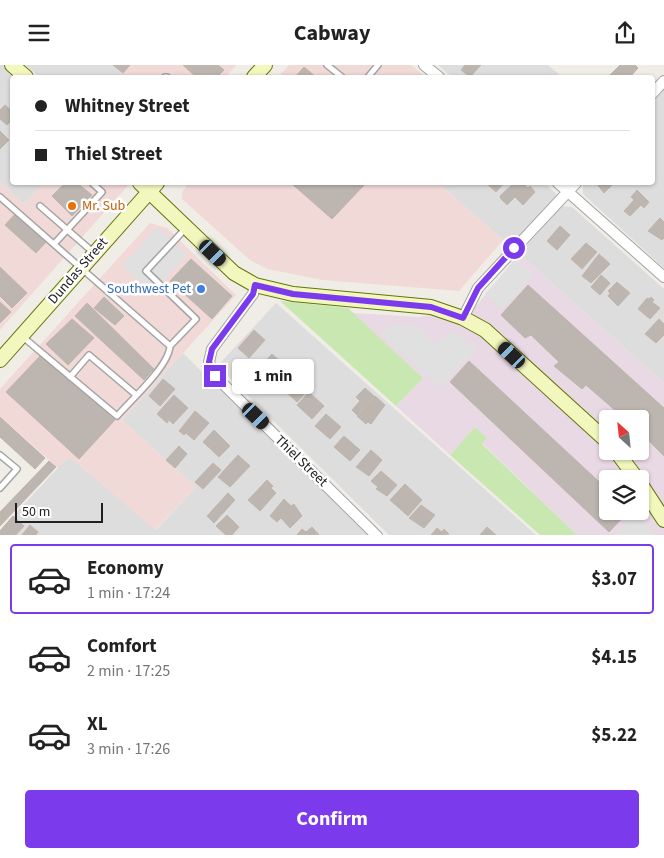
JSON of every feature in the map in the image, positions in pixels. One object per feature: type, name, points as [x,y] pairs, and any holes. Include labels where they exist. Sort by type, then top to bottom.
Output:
[{"type":"street","points":[[12,65],[24,75]]},
{"type":"street","points":[[256,75],[265,65]]},
{"type":"street","points":[[424,65],[436,75]]},
{"type":"street","points":[[655,91],[664,81]]},
{"type":"street","points":[[148,185],[186,227],[234,273],[255,285],[293,294],[431,307],[463,318],[485,330],[599,434]]},
{"type":"street","name":"Dundas Street","points":[[0,360],[94,253],[148,185]]},
{"type":"street","points":[[560,185],[664,277]]},
{"type":"street","points":[[463,318],[478,288],[574,185]]},
{"type":"street","name":"Thiel Street","points":[[255,285],[253,294],[212,349],[209,362],[215,376],[377,535]]},
{"type":"street","points":[[649,497],[664,520]]},
{"type":"lane","points":[[327,65],[340,75]]},
{"type":"lane","points":[[370,75],[378,65]]},
{"type":"lane","points":[[54,243],[102,192],[94,185]]},
{"type":"lane","points":[[0,197],[170,346]]},
{"type":"lane","points":[[40,206],[94,253]]},
{"type":"lane","points":[[21,335],[117,416],[161,366],[170,353],[170,346],[196,319],[146,271],[186,227]]},
{"type":"lane","points":[[70,377],[90,355],[136,394]]},
{"type":"lane","points":[[0,455],[17,469],[0,488]]},
{"type":"shaded area","points":[[0,65],[3,65],[15,75],[10,75],[10,185],[42,185],[24,204],[0,182]]},
{"type":"shaded area","points":[[26,65],[130,65],[120,75],[37,75]]},
{"type":"shaded area","points":[[130,65],[237,65],[227,75],[120,75]]},
{"type":"shaded area","points":[[289,65],[411,65],[424,75],[280,75]]},
{"type":"shaded area","points":[[438,65],[548,65],[560,75],[450,75]]},
{"type":"shaded area","points":[[664,89],[664,268],[583,194],[583,185],[655,185],[655,100]]},
{"type":"shaded area","points":[[0,182],[24,204],[42,185],[128,185],[0,330]]},
{"type":"shaded area","points":[[187,185],[440,185],[503,240],[459,291],[323,280],[267,269],[250,260],[182,199],[182,192]]},
{"type":"shaded area","points":[[440,185],[547,185],[557,195],[511,247]]},
{"type":"shaded area","points":[[562,206],[572,207],[664,289],[664,383],[519,254]]},
{"type":"shaded area","points":[[150,223],[167,228],[236,295],[122,420],[196,487],[155,530],[69,456],[58,468],[0,416],[0,389]]},
{"type":"shaded area","points":[[157,227],[187,255],[152,293],[122,266]]},
{"type":"shaded area","points":[[519,254],[664,383],[664,535],[577,535],[482,443],[476,427],[450,455],[396,406],[423,378],[353,313],[420,317],[477,305]]},
{"type":"shaded area","points":[[516,260],[534,275],[502,310],[485,294]]},
{"type":"shaded area","points":[[276,303],[536,535],[389,535],[219,367],[222,361]]},
{"type":"shaded area","points":[[390,325],[416,326],[436,345],[451,331],[477,349],[439,388],[381,334]]},
{"type":"shaded area","points":[[183,353],[368,535],[0,535],[0,530],[69,456],[156,530],[196,487],[122,420]]},
{"type":"shaded area","points":[[629,520],[644,520],[655,535],[615,535]]},
{"type":"green space","points":[[280,301],[348,308],[423,378],[396,406]]},
{"type":"green space","points":[[475,427],[487,438],[482,444],[577,535],[540,535],[450,455]]},
{"type":"building","points":[[113,65],[130,65],[123,73]]},
{"type":"building","points":[[183,65],[218,65],[224,70],[219,75],[194,75]]},
{"type":"building","points":[[465,65],[481,65],[472,75],[467,75],[461,70]]},
{"type":"building","points":[[620,65],[635,65],[638,68],[632,75],[610,75]]},
{"type":"building","points":[[304,67],[314,75],[297,75]]},
{"type":"building","points":[[5,105],[10,109],[10,122],[7,125],[0,119],[0,110]]},
{"type":"building","points":[[0,131],[9,140],[0,149]]},
{"type":"building","name":"Mr. Sub","points":[[63,185],[80,185],[92,195],[72,216],[52,196]]},
{"type":"building","points":[[293,185],[364,185],[332,219]]},
{"type":"building","points":[[488,185],[502,185],[496,192]]},
{"type":"building","points":[[512,185],[525,185],[528,188],[530,186],[535,192],[523,205],[515,197],[507,205],[500,196]]},
{"type":"building","points":[[598,185],[612,185],[604,193]]},
{"type":"building","points":[[637,190],[649,202],[644,208],[641,205],[630,216],[624,211],[634,200],[631,197]]},
{"type":"building","points":[[16,213],[47,241],[36,253],[5,225]]},
{"type":"building","points":[[660,218],[664,222],[664,238],[662,240],[648,231]]},
{"type":"building","points":[[560,226],[570,235],[557,250],[547,241]]},
{"type":"building","points":[[586,243],[597,252],[582,269],[571,259]]},
{"type":"building","points":[[599,254],[610,264],[591,283],[582,276]]},
{"type":"building","name":"Southwest Pet","points":[[191,259],[232,296],[212,319],[170,281]]},
{"type":"building","points":[[0,267],[27,293],[12,308],[0,296]]},
{"type":"building","points":[[601,275],[610,283],[600,295],[591,287]]},
{"type":"building","points":[[617,282],[630,293],[618,306],[608,296],[610,293],[608,291]]},
{"type":"building","points":[[528,285],[664,408],[664,456],[649,441],[649,410],[615,410],[586,385],[582,389],[554,366],[559,362],[531,335],[525,338],[501,315]]},
{"type":"building","points":[[104,297],[124,316],[115,325],[94,308]]},
{"type":"building","points":[[651,297],[654,300],[652,302],[660,308],[650,319],[638,309],[647,298]]},
{"type":"building","points":[[0,302],[11,312],[0,323]]},
{"type":"building","points":[[87,303],[154,369],[144,380],[75,316]]},
{"type":"building","points":[[72,319],[94,338],[68,365],[46,344]]},
{"type":"building","points":[[659,319],[664,324],[664,335],[656,343],[645,334]]},
{"type":"building","points":[[254,330],[265,340],[249,358],[238,348]]},
{"type":"building","points":[[272,354],[281,362],[283,360],[287,363],[273,379],[260,367]]},
{"type":"building","points":[[41,355],[115,420],[79,459],[6,392]]},
{"type":"building","points":[[469,361],[599,482],[599,520],[620,520],[609,532],[450,382]]},
{"type":"building","points":[[298,374],[312,386],[297,402],[284,390]]},
{"type":"building","points":[[163,379],[175,389],[160,406],[149,396]]},
{"type":"building","points":[[365,388],[374,396],[357,415],[352,410],[360,401],[356,397]]},
{"type":"building","points":[[309,392],[324,406],[312,419],[297,405]]},
{"type":"building","points":[[174,395],[188,408],[173,424],[169,420],[167,423],[157,414]]},
{"type":"building","points":[[375,396],[385,405],[371,424],[368,422],[366,424],[357,416]]},
{"type":"building","points":[[195,411],[209,423],[194,440],[186,433],[184,435],[179,431]]},
{"type":"building","points":[[326,414],[341,427],[330,439],[315,426]]},
{"type":"building","points":[[0,417],[45,458],[35,469],[0,437]]},
{"type":"building","points":[[214,430],[230,446],[219,457],[203,442]]},
{"type":"building","points":[[344,436],[360,450],[350,461],[334,447]]},
{"type":"building","points":[[179,446],[187,454],[175,468],[166,460]]},
{"type":"building","points":[[371,450],[382,460],[369,476],[356,467]]},
{"type":"building","points":[[238,455],[250,466],[230,487],[218,477]]},
{"type":"building","points":[[49,461],[56,467],[0,526],[0,512]]},
{"type":"building","points":[[213,463],[221,470],[203,489],[195,482]]},
{"type":"building","points":[[381,471],[397,485],[387,496],[376,489],[378,487],[371,481]]},
{"type":"building","points":[[267,480],[273,486],[271,488],[276,493],[260,511],[248,500]]},
{"type":"building","points":[[405,484],[422,500],[408,516],[390,500]]},
{"type":"building","points":[[228,493],[235,500],[214,523],[207,516]]},
{"type":"building","points":[[284,499],[291,506],[294,504],[302,516],[290,528],[281,518],[277,522],[270,516]]},
{"type":"building","points":[[421,505],[435,515],[424,528],[409,518]]},
{"type":"building","points":[[227,515],[239,527],[232,535],[226,535],[216,526]]},
{"type":"building","points":[[13,516],[24,526],[16,535],[0,535],[0,531]]},
{"type":"building","points":[[30,525],[38,532],[36,535],[22,535]]},
{"type":"building","points":[[312,527],[319,535],[297,535],[302,529],[306,532]]},
{"type":"building","points":[[487,527],[496,535],[480,535]]},
{"type":"building","points":[[437,528],[442,532],[444,529],[449,534],[440,535],[431,535]]},
{"type":"place","name":"Mr. Sub","points":[[72,206]]},
{"type":"place","name":"Southwest Pet","points":[[201,289]]},
{"type":"route","points":[[215,376],[209,362],[212,349],[253,294],[255,285],[293,294],[431,307],[463,318],[478,288],[514,248]]}]
